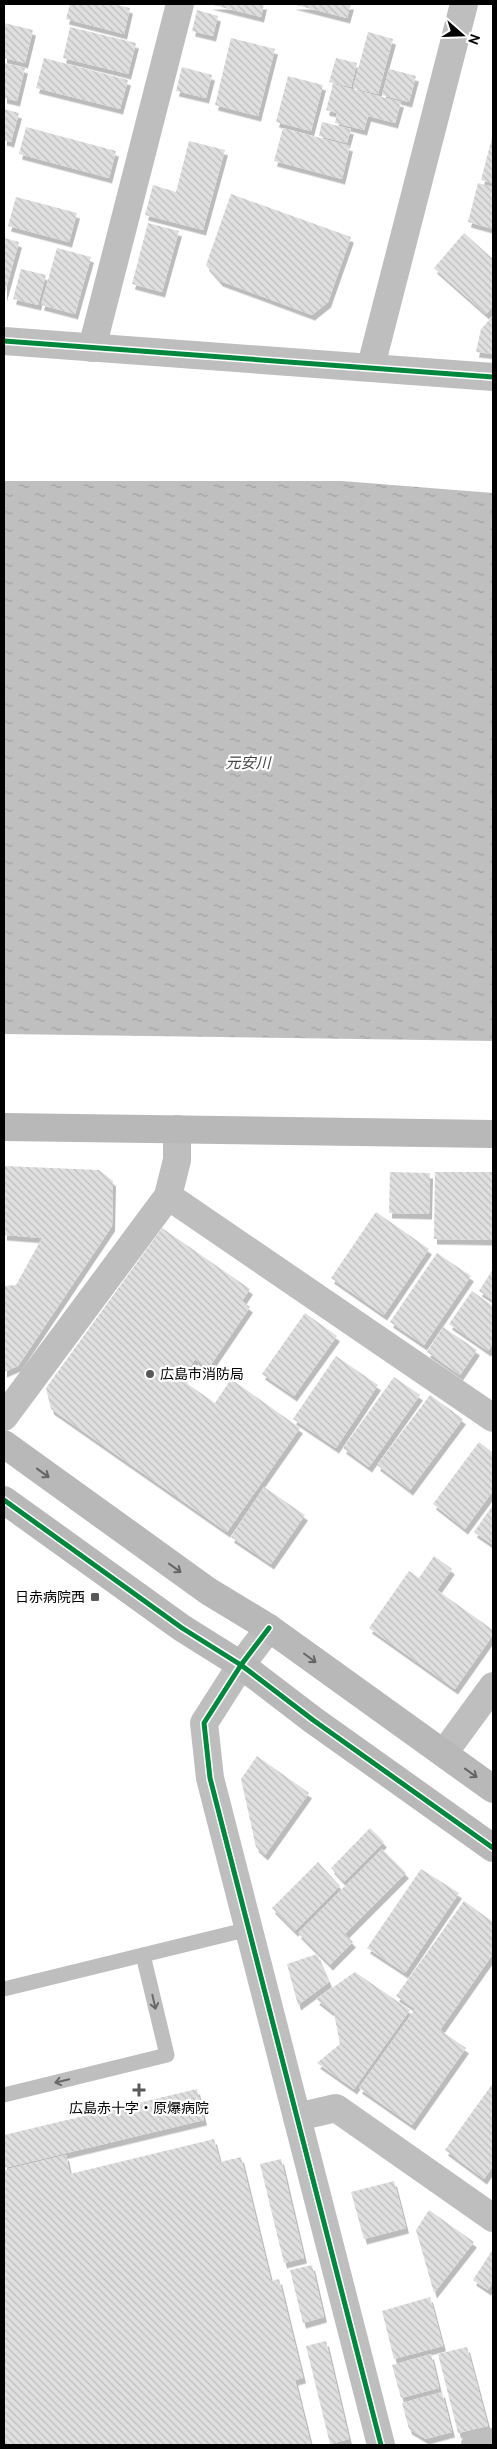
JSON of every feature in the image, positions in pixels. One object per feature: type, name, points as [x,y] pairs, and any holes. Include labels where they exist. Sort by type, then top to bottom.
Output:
[{"type":"street","points":[[92,348],[180,4]]},
{"type":"street","points":[[371,366],[464,4]]},
{"type":"street","points":[[4,341],[493,376]]},
{"type":"street","points":[[4,1127],[493,1134]]},
{"type":"street","points":[[4,1417],[168,1196],[177,1160],[177,1129]]},
{"type":"street","points":[[168,1196],[493,1418]]},
{"type":"street","points":[[4,1444],[208,1592],[269,1628],[493,1789]]},
{"type":"street","points":[[4,1500],[182,1628],[241,1665],[313,1720],[493,1848]]},
{"type":"street","points":[[269,1628],[241,1665],[204,1723],[210,1778],[381,2445]]},
{"type":"street","points":[[444,1753],[493,1686]]},
{"type":"street","points":[[297,2117],[336,2108],[493,2218]]},
{"type":"street","points":[[475,2445],[493,2442]]},
{"type":"lane","points":[[4,1989],[248,1929]]},
{"type":"lane","points":[[4,2095],[167,2055],[143,1955]]},
{"type":"water","name":"元安川","points":[[4,481],[342,481],[493,493],[493,1041],[4,1034]]},
{"type":"building","points":[[70,4],[113,4],[130,8],[124,34],[66,19]]},
{"type":"building","points":[[209,4],[264,4],[261,17]]},
{"type":"building","points":[[292,4],[351,4],[347,18]]},
{"type":"building","points":[[197,10],[218,16],[213,36],[192,31]]},
{"type":"building","points":[[4,23],[33,30],[25,63],[4,58]]},
{"type":"building","points":[[70,27],[136,43],[128,74],[63,58]]},
{"type":"building","points":[[368,32],[393,39],[378,94],[353,88]]},
{"type":"building","points":[[231,38],[275,49],[258,116],[215,105]]},
{"type":"building","points":[[44,58],[128,80],[120,109],[36,88]]},
{"type":"building","points":[[336,58],[357,63],[351,87],[329,82]]},
{"type":"building","points":[[4,63],[25,68],[17,101],[4,98]]},
{"type":"building","points":[[182,67],[212,75],[206,98],[176,91]]},
{"type":"building","points":[[389,69],[416,76],[409,102],[382,95]]},
{"type":"building","points":[[288,76],[323,85],[311,131],[276,122]]},
{"type":"building","points":[[333,84],[401,102],[395,123],[368,116],[364,130],[335,123],[337,113],[326,110]]},
{"type":"building","points":[[4,109],[19,113],[11,142],[4,140]]},
{"type":"building","points":[[322,122],[351,129],[347,143],[319,136]]},
{"type":"building","points":[[26,127],[116,151],[109,178],[19,154]]},
{"type":"building","points":[[283,128],[350,146],[342,179],[274,161]]},
{"type":"building","points":[[493,134],[493,183],[481,180]]},
{"type":"building","points":[[189,141],[225,150],[203,230],[145,215],[153,185],[176,192]]},
{"type":"building","points":[[478,183],[493,187],[493,229],[468,222]]},
{"type":"building","points":[[231,194],[351,237],[328,302],[312,315],[220,281],[206,265]]},
{"type":"building","points":[[16,197],[77,213],[69,242],[8,226]]},
{"type":"building","points":[[148,223],[179,231],[162,292],[132,284]]},
{"type":"building","points":[[464,233],[493,259],[493,306],[486,314],[434,268]]},
{"type":"building","points":[[4,238],[19,242],[4,296]]},
{"type":"building","points":[[57,248],[91,257],[75,314],[41,305]]},
{"type":"building","points":[[21,269],[46,275],[38,305],[13,299]]},
{"type":"building","points":[[493,316],[493,354],[476,352],[481,329]]},
{"type":"building","points":[[4,1166],[99,1170],[113,1181],[112,1226],[18,1366],[4,1372],[4,1286],[16,1285],[42,1238],[4,1235]]},
{"type":"building","points":[[390,1172],[430,1173],[429,1214],[389,1213]]},
{"type":"building","points":[[435,1172],[493,1172],[493,1240],[434,1239]]},
{"type":"building","points":[[376,1212],[429,1249],[384,1315],[331,1278]]},
{"type":"building","points":[[162,1228],[250,1289],[242,1301],[250,1307],[208,1369],[195,1359],[182,1380],[215,1403],[231,1379],[300,1428],[227,1532],[51,1409],[46,1388]]},
{"type":"building","points":[[437,1253],[471,1276],[424,1345],[390,1322]]},
{"type":"building","points":[[493,1269],[493,1300],[479,1291]]},
{"type":"building","points":[[472,1291],[493,1306],[493,1344],[488,1351],[449,1324]]},
{"type":"building","points":[[305,1313],[337,1336],[294,1396],[262,1374]]},
{"type":"building","points":[[443,1327],[477,1350],[460,1375],[427,1352]]},
{"type":"building","points":[[336,1356],[378,1385],[336,1448],[293,1419]]},
{"type":"building","points":[[394,1377],[420,1395],[369,1467],[343,1448]]},
{"type":"building","points":[[430,1395],[463,1419],[410,1490],[377,1465]]},
{"type":"building","points":[[479,1442],[493,1453],[493,1491],[465,1529],[433,1504]]},
{"type":"building","points":[[264,1487],[305,1515],[271,1564],[231,1537]]},
{"type":"building","points":[[493,1505],[493,1545],[474,1532]]},
{"type":"building","points":[[434,1556],[452,1569],[437,1590],[493,1630],[493,1635],[455,1689],[369,1628],[409,1571],[419,1578]]},
{"type":"building","points":[[257,1756],[309,1793],[265,1855],[256,1847],[241,1779]]},
{"type":"building","points":[[370,1828],[384,1842],[344,1882],[331,1868]]},
{"type":"building","points":[[382,1849],[406,1873],[345,1934],[353,1942],[330,1965],[298,1933]]},
{"type":"building","points":[[318,1862],[340,1886],[295,1931],[272,1908]]},
{"type":"building","points":[[421,1869],[459,1893],[405,1973],[367,1948]]},
{"type":"building","points":[[464,1901],[493,1922],[493,1954],[440,2030],[466,2048],[412,2125],[359,2088],[415,2009],[396,1996]]},
{"type":"building","points":[[317,1954],[329,1982],[298,2005],[287,1964]]},
{"type":"building","points":[[355,1972],[410,2010],[354,2089],[317,2063],[340,2044],[334,2013],[316,1999]]},
{"type":"building","points":[[493,2083],[493,2166],[484,2179],[445,2150]]},
{"type":"building","points":[[197,2089],[204,2120],[4,2168],[4,2135]]},
{"type":"building","points":[[214,2139],[220,2162],[241,2157],[271,2281],[279,2279],[303,2378],[295,2380],[311,2445],[4,2445],[4,2170],[66,2155],[70,2174]]},
{"type":"building","points":[[281,2159],[304,2258],[284,2263],[260,2164]]},
{"type":"building","points":[[394,2181],[406,2228],[364,2239],[351,2192]]},
{"type":"building","points":[[429,2210],[474,2242],[434,2293],[416,2230]]},
{"type":"building","points":[[493,2249],[493,2282],[488,2290],[473,2280]]},
{"type":"building","points":[[312,2265],[324,2317],[303,2323],[290,2270]]},
{"type":"building","points":[[430,2297],[443,2346],[394,2359],[382,2311]]},
{"type":"building","points":[[326,2341],[349,2439],[330,2444],[306,2346]]},
{"type":"building","points":[[467,2347],[488,2426],[458,2433],[438,2354]]},
{"type":"building","points":[[431,2354],[439,2388],[401,2398],[392,2365]]},
{"type":"building","points":[[442,2392],[452,2432],[426,2439],[409,2429],[402,2403]]},
{"type":"cycle path","points":[[4,341],[493,377]]},
{"type":"cycle path","points":[[4,1500],[182,1628],[241,1665],[313,1720],[493,1848]]},
{"type":"cycle path","points":[[269,1628],[241,1665],[204,1723],[210,1778],[381,2445]]},
{"type":"place","name":"広島市消防局","points":[[150,1374]]},
{"type":"place","name":"日赤病院西","points":[[95,1597]]},
{"type":"place","name":"広島赤十字・原爆病院","points":[[139,2090]]}]
